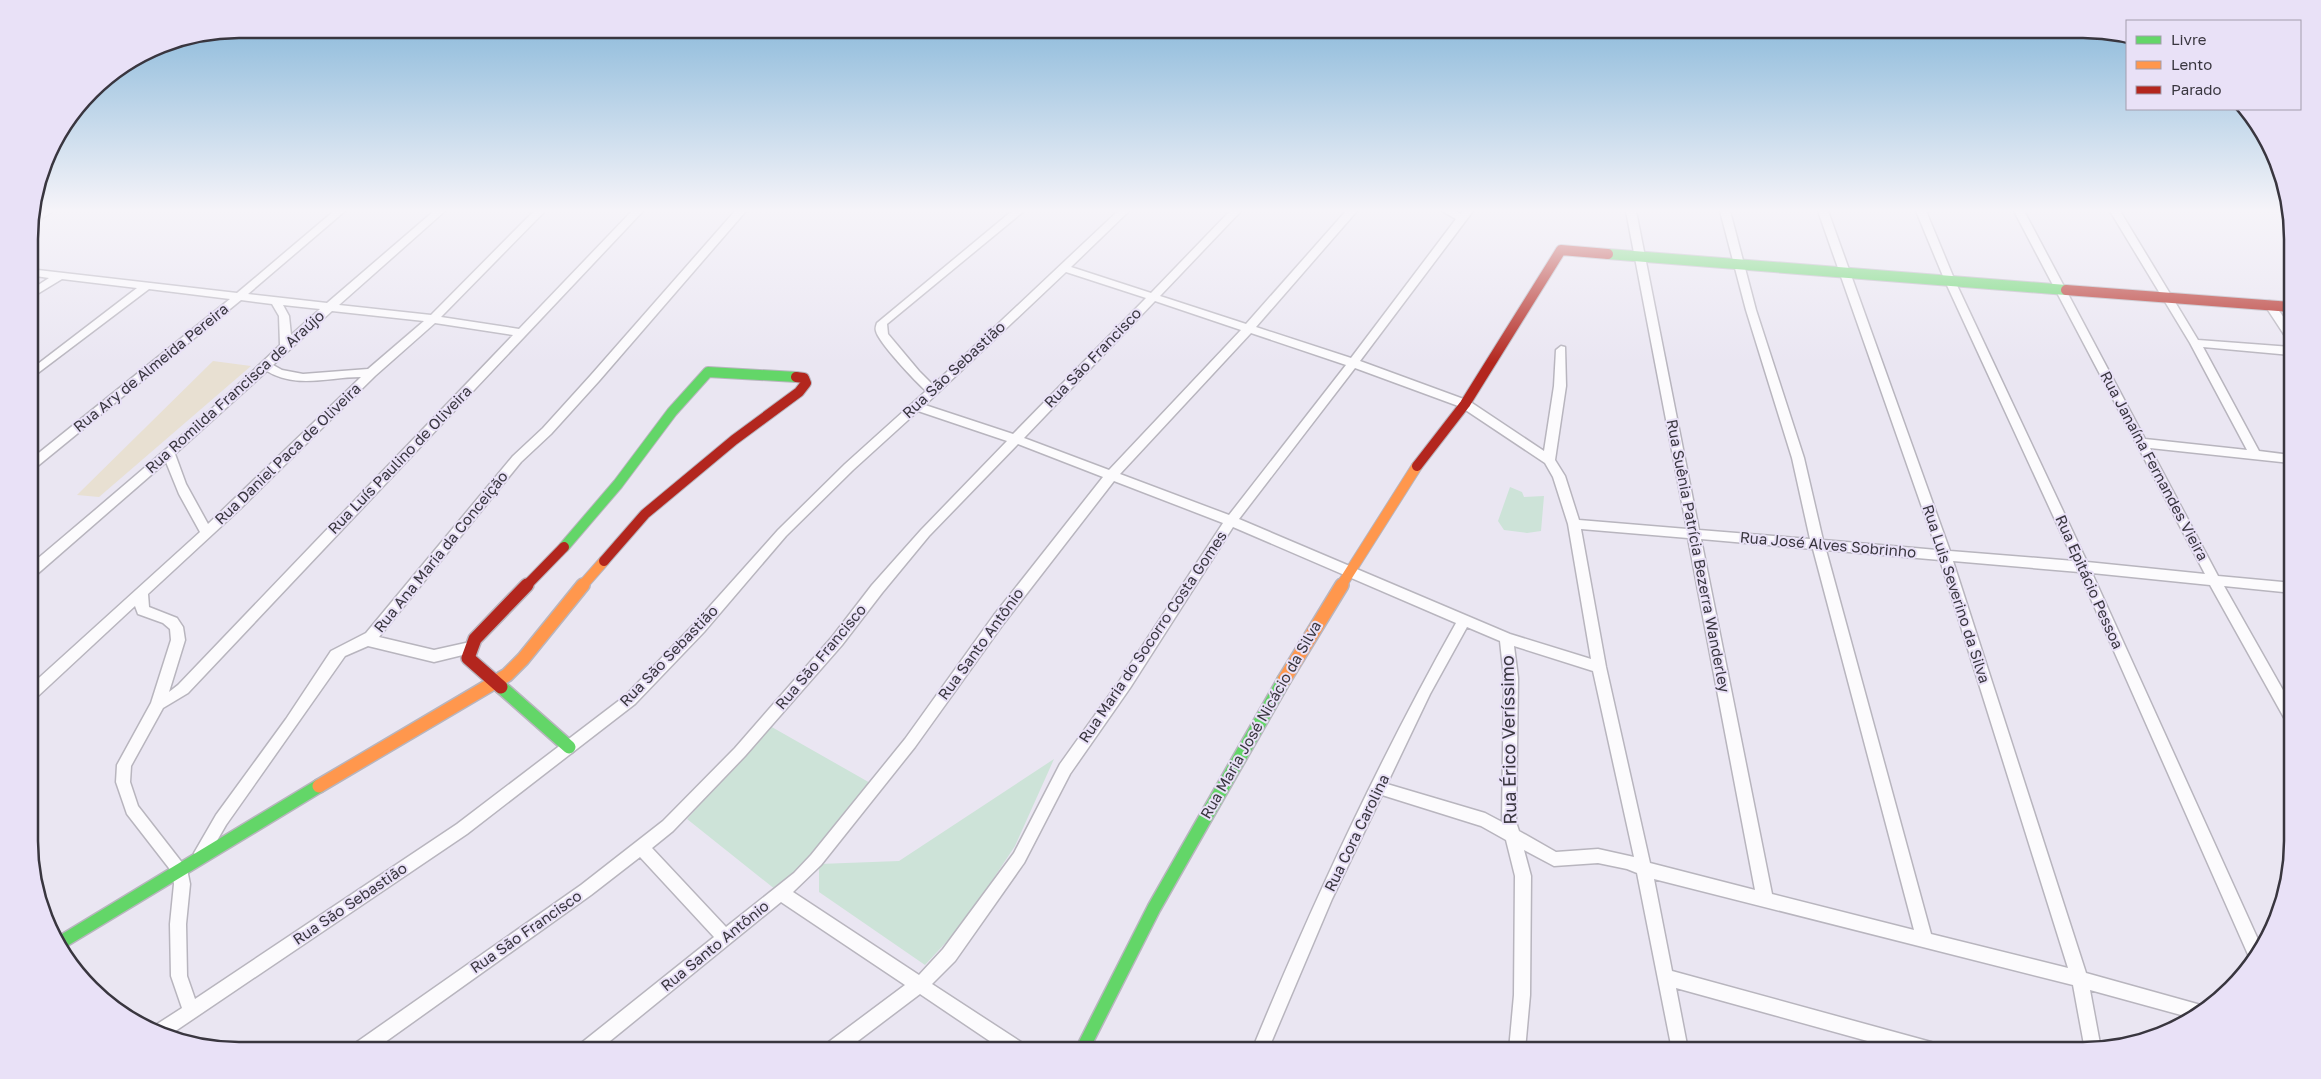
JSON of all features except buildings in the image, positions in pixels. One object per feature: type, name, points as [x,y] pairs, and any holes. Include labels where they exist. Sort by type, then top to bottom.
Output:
[{"type":"street","name":"Rua Ary de Almeida Pereira","points":[[38,459],[281,261]]},
{"type":"street","name":"Rua Romilda Francisca de Araújo","points":[[38,565],[168,453],[383,261]]},
{"type":"street","name":"Rua Daniel Paca de Oliveira","points":[[38,687],[207,533],[371,372],[433,319],[491,261]]},
{"type":"street","name":"Rua Luís Paulino de Oliveira","points":[[158,704],[183,689],[292,571],[590,261]]},
{"type":"street","name":"Rua Ana Maria da Conceição","points":[[200,857],[216,827],[291,723],[330,663],[345,648],[367,640],[517,459],[546,431],[697,261]]},
{"type":"street","points":[[933,391],[898,354],[884,336],[881,326],[882,322],[959,261]]},
{"type":"street","name":"Rua São Sebastião","points":[[166,1028],[462,829],[641,689],[699,628],[782,533],[849,467],[1072,261]]},
{"type":"street","name":"Rua São Francisco","points":[[371,1042],[586,890],[668,826],[740,752],[838,641],[877,589],[925,533],[1187,261]]},
{"type":"street","name":"Rua Santo Antônio","points":[[596,1042],[781,893],[816,860],[910,743],[999,618],[1111,476],[1249,328],[1308,261]]},
{"type":"street","name":"Rua Maria do Socorro Costa Gomes","points":[[843,1042],[920,984],[949,955],[1019,858],[1074,756],[1125,684],[1231,521],[1430,261]]},
{"type":"street","name":"Rua Maria José Nicácio da Silva","points":[[1086,1042],[1154,908],[1348,572],[1434,443],[1464,404],[1554,261]]},
{"type":"street","name":"Rua Suênia Patrícia Bezerra Wanderley","points":[[1641,261],[1765,900]]},
{"type":"street","points":[[1688,261],[2269,304],[2284,307]]},
{"type":"street","points":[[1739,261],[1751,310],[1798,458],[1818,545],[1925,940]]},
{"type":"street","name":"Rua Luis Severino da Silva","points":[[1841,261],[1945,555],[2080,979],[2091,1041]]},
{"type":"street","name":"Rua Epitácio Pessoa","points":[[1942,261],[2083,567],[2253,947]]},
{"type":"street","name":"Rua Janaína Fernandes Vieira","points":[[2045,261],[2214,580],[2284,705]]},
{"type":"street","points":[[2145,261],[2195,344],[2256,456]]},
{"type":"street","points":[[1065,268],[1353,362],[1464,404],[1550,460],[1559,476],[1574,524],[1599,667],[1644,869],[1678,1042]]},
{"type":"street","points":[[38,273],[240,295],[433,319],[521,333]]},
{"type":"street","points":[[38,290],[59,276]]},
{"type":"street","points":[[38,369],[148,284]]},
{"type":"street","points":[[275,300],[284,316],[286,346]]},
{"type":"street","points":[[2269,304],[2284,326]]},
{"type":"street","points":[[2195,344],[2284,350]]},
{"type":"street","points":[[1550,460],[1560,386],[1561,350]]},
{"type":"street","points":[[266,366],[278,374],[300,378],[320,377],[352,371],[371,372]]},
{"type":"street","points":[[64,940],[468,696],[496,682],[523,659],[563,608],[645,514],[734,440],[799,392],[804,386],[805,379],[798,376],[712,370],[708,372],[672,412],[618,484],[561,550],[482,630],[470,648],[468,658],[496,682],[569,747]]},
{"type":"street","points":[[916,406],[1014,440],[1231,521],[1506,638],[1599,667]]},
{"type":"street","points":[[2143,443],[2284,458]]},
{"type":"street","points":[[168,453],[171,466],[190,506],[207,533]]},
{"type":"street","name":"Rua José Alves Sobrinho","points":[[1574,524],[2083,567],[2284,587]]},
{"type":"street","points":[[142,591],[141,602],[143,610],[175,623],[179,631],[178,640],[158,704],[124,765],[123,782],[132,809],[179,869],[182,884],[178,924],[179,976],[191,1011]]},
{"type":"street","name":"Rua Cora Carolina","points":[[1263,1042],[1326,895],[1439,664],[1464,621]]},
{"type":"street","name":"Rua Érico Veríssimo","points":[[1506,638],[1511,678],[1508,799],[1511,833],[1522,864],[1523,876],[1522,995],[1518,1042]]},
{"type":"street","points":[[367,640],[434,656],[470,648]]},
{"type":"street","points":[[1378,788],[1485,820],[1554,859],[1598,856],[1628,862],[1644,869],[2080,979],[2191,1010]]},
{"type":"street","points":[[641,847],[725,938]]},
{"type":"street","points":[[781,893],[1006,1042]]},
{"type":"street","points":[[1665,977],[1901,1042]]},
{"type":"green space","points":[[1510,487],[1522,492],[1524,497],[1544,496],[1541,531],[1527,533],[1504,530],[1498,521]]},
{"type":"green space","points":[[770,726],[872,784],[812,857],[776,890],[687,819]]},
{"type":"green space","points":[[1054,759],[1015,846],[964,923],[925,965],[819,892],[819,864],[899,861]]},
{"type":"sand","points":[[213,361],[251,366],[99,497],[77,495]]},
{"type":"traffic: fast","points":[[1702,261],[2066,290]]},
{"type":"traffic: fast","points":[[564,547],[618,484],[672,412],[708,372],[796,377]]},
{"type":"traffic: fast","points":[[1086,1042],[1154,908],[1284,680]]},
{"type":"traffic: fast","points":[[501,687],[569,747]]},
{"type":"traffic: fast","points":[[64,941],[319,786]]},
{"type":"traffic: slow","points":[[1284,680],[1390,506],[1417,466]]},
{"type":"traffic: slow","points":[[319,786],[507,675],[523,659],[563,608],[604,561]]},
{"type":"traffic: jam","points":[[1417,466],[1439,435],[1465,404],[1554,261]]},
{"type":"traffic: jam","points":[[2066,290],[2284,306]]},
{"type":"traffic: jam","points":[[604,561],[645,514],[734,440],[799,392],[806,383],[804,378],[796,377]]},
{"type":"traffic: jam","points":[[501,687],[468,658],[475,639],[564,547]]}]
